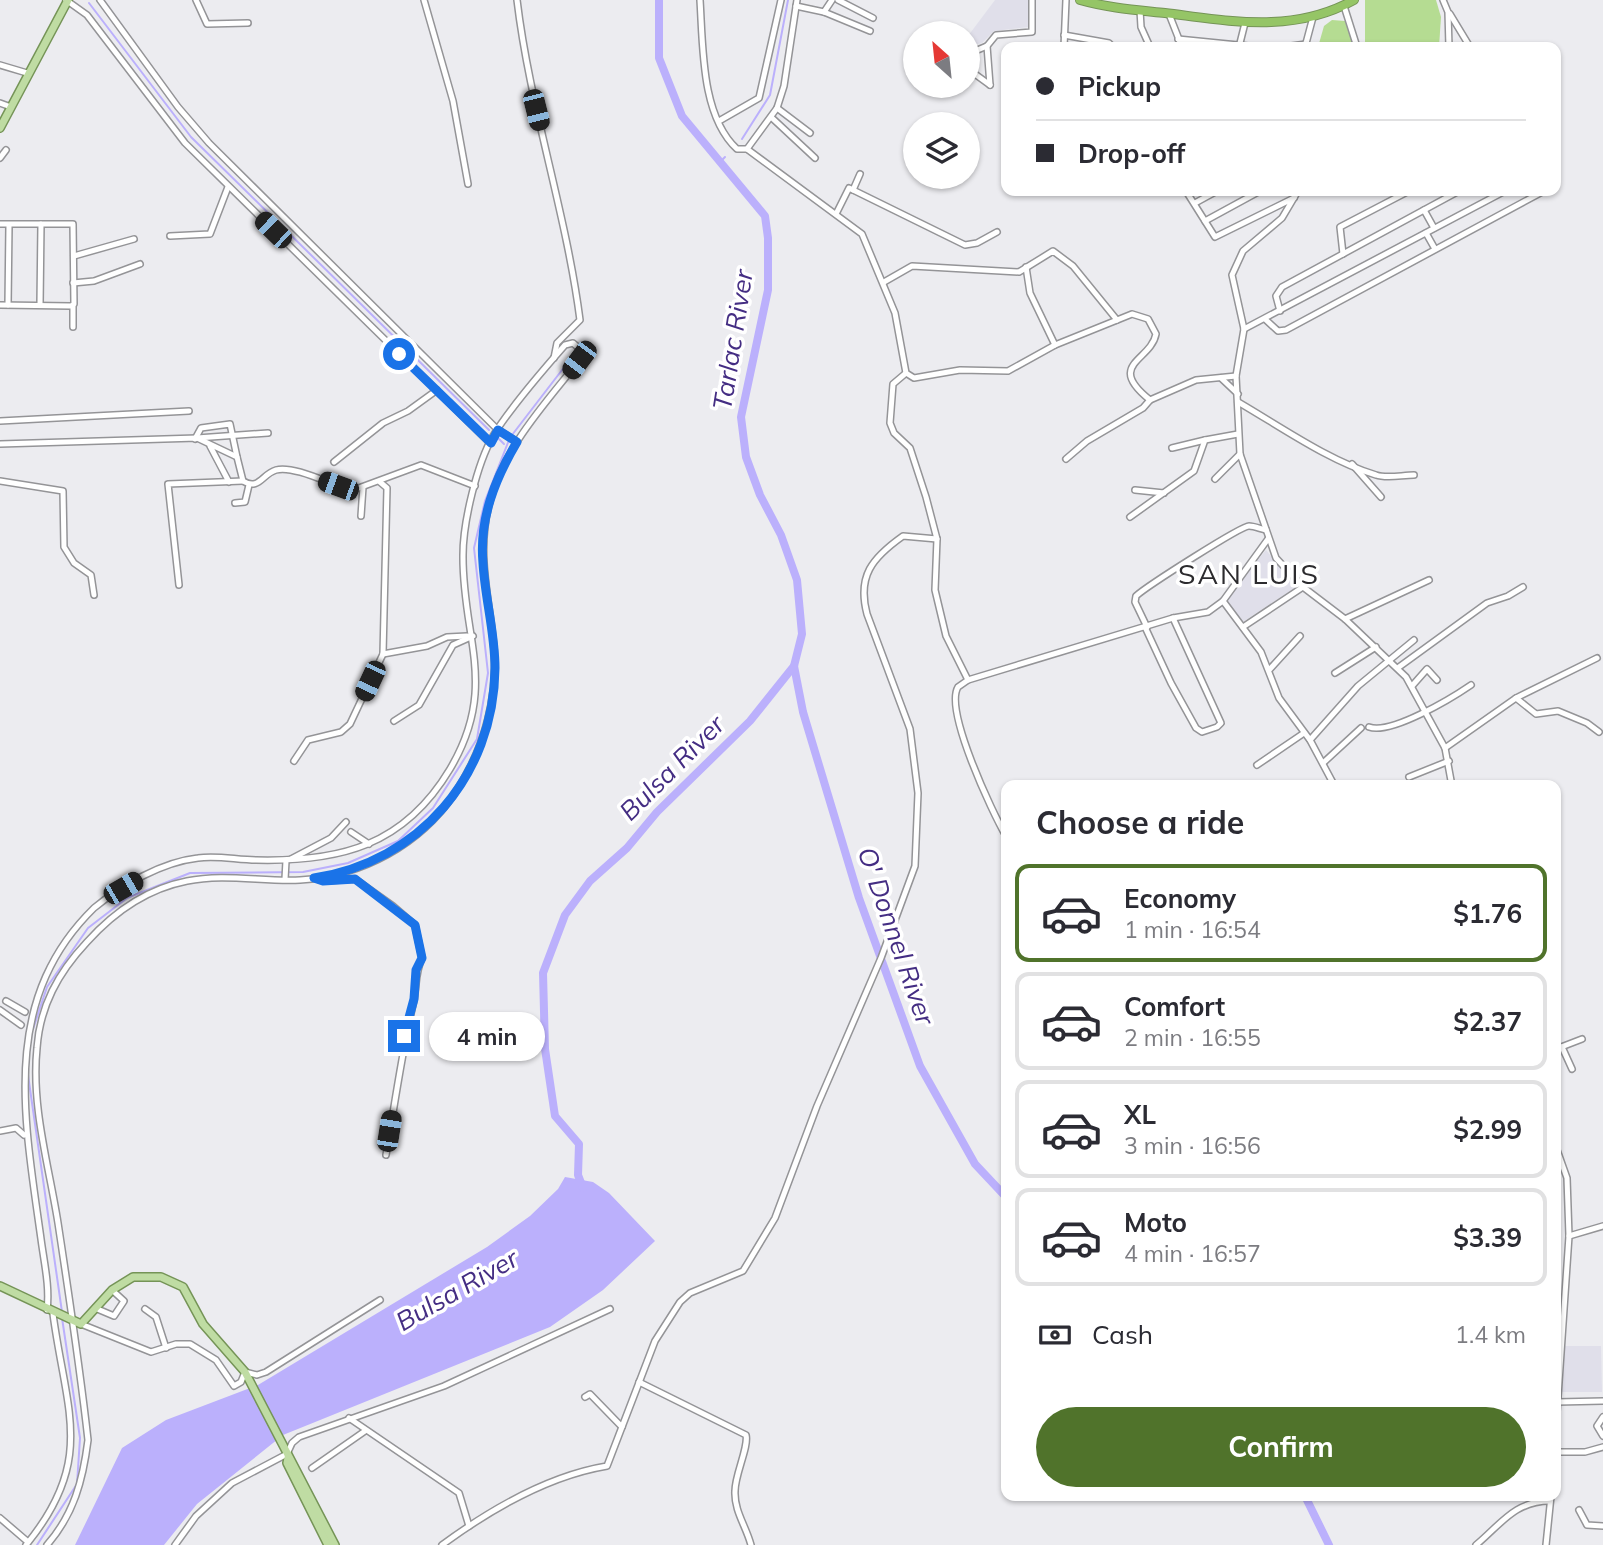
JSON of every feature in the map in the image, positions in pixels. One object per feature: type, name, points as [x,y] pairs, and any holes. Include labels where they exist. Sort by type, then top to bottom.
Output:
[{"type":"highway","points":[[1080,0],[1245,23],[1291,22],[1313,17],[1354,0]]},
{"type":"main road","points":[[0,128],[67,0]]},
{"type":"main road","points":[[0,1286],[59,1316],[81,1324],[112,1290],[137,1276],[161,1277],[178,1283],[188,1293],[202,1324],[246,1374],[335,1545]]},
{"type":"main road","points":[[287,1454],[287,1463],[328,1545]]},
{"type":"street","points":[[67,0],[87,15],[185,143],[491,443]]},
{"type":"street","points":[[100,0],[178,107],[253,190],[500,431],[515,441]]},
{"type":"street","points":[[196,0],[207,24],[248,23]]},
{"type":"street","points":[[424,0],[453,101],[468,184]]},
{"type":"street","points":[[516,0],[524,59],[567,236],[580,320],[557,344],[554,358]]},
{"type":"street","points":[[700,0],[706,86],[726,139],[737,149],[747,149],[862,234],[895,313],[906,373]]},
{"type":"street","points":[[719,121],[759,99],[781,0]]},
{"type":"street","points":[[824,12],[832,0]]},
{"type":"street","points":[[838,0],[873,18]]},
{"type":"street","points":[[980,49],[987,46],[996,35],[1032,32],[1032,0]]},
{"type":"street","points":[[1064,42],[1066,0]]},
{"type":"street","points":[[1443,0],[1467,42]]},
{"type":"street","points":[[747,149],[771,117],[784,86],[797,3],[870,32]]},
{"type":"street","points":[[1344,6],[1355,42]]},
{"type":"street","points":[[1140,10],[1141,27],[1148,42]]},
{"type":"street","points":[[1448,12],[1449,42]]},
{"type":"street","points":[[1169,14],[1180,42]]},
{"type":"street","points":[[1307,42],[1313,17]]},
{"type":"street","points":[[1240,42],[1245,23]]},
{"type":"street","points":[[1064,35],[1087,42]]},
{"type":"street","points":[[1178,39],[1204,42]]},
{"type":"street","points":[[980,79],[988,85],[992,84],[987,46]]},
{"type":"street","points":[[0,65],[27,74]]},
{"type":"street","points":[[0,103],[11,107]]},
{"type":"street","points":[[776,108],[810,132]]},
{"type":"street","points":[[771,117],[815,158]]},
{"type":"street","points":[[0,158],[6,150]]},
{"type":"street","points":[[836,214],[860,174]]},
{"type":"street","points":[[841,184],[965,245],[978,243],[997,232]]},
{"type":"street","points":[[170,236],[210,234],[228,187]]},
{"type":"street","points":[[243,200],[253,190]]},
{"type":"street","points":[[1190,196],[1217,237],[1294,196]]},
{"type":"street","points":[[1195,203],[1208,196]]},
{"type":"street","points":[[1205,221],[1251,196]]},
{"type":"street","points":[[1295,196],[1282,218],[1243,251],[1231,275],[1244,329],[1236,376],[1240,454],[1276,558],[1303,587],[1345,619],[1399,667],[1428,711],[1445,748],[1451,780]]},
{"type":"street","points":[[1343,254],[1340,227],[1399,196]]},
{"type":"street","points":[[1280,311],[1276,296],[1278,290],[1450,196]]},
{"type":"street","points":[[1244,329],[1266,320],[1495,196]]},
{"type":"street","points":[[1266,320],[1278,331],[1286,330],[1535,196]]},
{"type":"street","points":[[1424,210],[1434,228]]},
{"type":"street","points":[[0,224],[73,224],[73,327]]},
{"type":"street","points":[[40,305],[41,224]]},
{"type":"street","points":[[8,305],[9,225]]},
{"type":"street","points":[[1426,233],[1435,249]]},
{"type":"street","points":[[74,256],[134,239]]},
{"type":"street","points":[[884,282],[912,266],[1019,272],[1049,253],[1059,254],[1101,297],[1116,320]]},
{"type":"street","points":[[73,283],[94,281],[140,264]]},
{"type":"street","points":[[1027,267],[1030,293],[1055,345]]},
{"type":"street","points":[[0,305],[73,305]]},
{"type":"street","points":[[906,373],[920,378],[947,371],[1008,371],[1055,345],[1116,320],[1140,315],[1148,319],[1156,334],[1154,342],[1135,359],[1132,380],[1150,400]]},
{"type":"street","points":[[0,1518],[27,1544],[54,1508],[66,1480],[71,1450],[35,1089],[39,1025],[49,996],[70,960],[109,918],[150,893],[191,880],[314,878],[354,869],[411,841],[449,801],[474,759],[489,714],[495,671],[483,564],[483,537],[496,482],[515,441],[582,354],[570,342],[554,358],[491,443],[475,486],[466,519],[463,555],[473,636],[475,695],[459,753],[447,775],[417,811],[369,844],[312,861],[200,857],[160,869],[119,890],[65,935],[43,969],[25,1012],[20,1035]]},
{"type":"street","points":[[906,373],[893,384],[890,423],[894,433],[910,449],[937,539],[935,590],[946,636],[968,680]]},
{"type":"street","points":[[1066,459],[1087,441],[1143,408],[1150,400],[1196,380],[1236,376]]},
{"type":"street","points":[[1221,378],[1238,394]]},
{"type":"street","points":[[334,463],[383,423],[408,411],[436,390]]},
{"type":"street","points":[[1238,402],[1275,423],[1291,437],[1377,476],[1414,475]]},
{"type":"street","points":[[0,421],[189,411]]},
{"type":"street","points":[[196,438],[201,428],[228,424],[246,483],[245,502],[235,503]]},
{"type":"street","points":[[0,444],[268,433]]},
{"type":"street","points":[[1172,448],[1238,434]]},
{"type":"street","points":[[196,438],[237,457]]},
{"type":"street","points":[[1130,517],[1194,471],[1205,440]]},
{"type":"street","points":[[208,443],[229,482]]},
{"type":"street","points":[[1215,479],[1240,454]]},
{"type":"street","points":[[1352,464],[1381,498]]},
{"type":"street","points":[[179,585],[168,485],[258,483],[277,470],[288,468],[347,489],[380,482],[421,466],[475,486]]},
{"type":"street","points":[[0,481],[63,491],[64,547],[74,563],[92,577],[94,595]]},
{"type":"street","points":[[294,761],[308,740],[341,732],[350,724],[383,654],[387,488],[380,482]]},
{"type":"street","points":[[361,516],[363,487]]},
{"type":"street","points":[[1135,490],[1164,493]]},
{"type":"street","points":[[1173,618],[1221,723],[1209,731],[1202,732],[1196,728],[1171,683],[1135,602],[1136,596],[1176,567],[1220,544],[1237,530],[1249,526],[1265,530]]},
{"type":"street","points":[[442,1545],[469,1525],[518,1497],[582,1470],[607,1466],[655,1341],[685,1297],[740,1273],[758,1249],[789,1183],[817,1106],[881,958],[915,866],[918,793],[910,729],[867,614],[862,596],[863,582],[868,570],[903,536],[916,535],[937,539]]},
{"type":"street","points":[[1001,828],[986,802],[956,709],[955,691],[968,680],[1173,618],[1208,612],[1223,601],[1268,539]]},
{"type":"street","points":[[1345,619],[1429,580]]},
{"type":"street","points":[[1242,627],[1303,587]]},
{"type":"street","points":[[1399,667],[1487,603],[1508,596],[1523,587]]},
{"type":"street","points":[[1223,601],[1270,669],[1279,698],[1310,740],[1332,780]]},
{"type":"street","points":[[383,654],[427,646],[447,637],[473,636]]},
{"type":"street","points":[[394,721],[419,705],[453,645],[473,636]]},
{"type":"street","points":[[1270,669],[1300,636]]},
{"type":"street","points":[[1310,740],[1358,686],[1415,640]]},
{"type":"street","points":[[1335,673],[1376,648]]},
{"type":"street","points":[[1445,748],[1516,698],[1597,658]]},
{"type":"street","points":[[1412,686],[1427,669],[1437,680]]},
{"type":"street","points":[[1369,727],[1382,727],[1428,711],[1471,685]]},
{"type":"street","points":[[1516,698],[1536,714],[1558,711],[1587,723],[1599,732]]},
{"type":"street","points":[[1323,763],[1361,729]]},
{"type":"street","points":[[1257,765],[1304,733]]},
{"type":"street","points":[[1409,777],[1449,761]]},
{"type":"street","points":[[287,862],[331,838],[346,822]]},
{"type":"street","points":[[351,832],[369,844]]},
{"type":"street","points":[[285,878],[287,862]]},
{"type":"street","points":[[314,878],[323,881],[355,879],[393,906],[416,928],[422,958],[416,970],[414,999],[404,1036],[386,1155]]},
{"type":"street","points":[[6,1001],[25,1012]]},
{"type":"street","points":[[0,1010],[21,1026]]},
{"type":"street","points":[[1561,1047],[1582,1039]]},
{"type":"street","points":[[1561,1051],[1572,1069]]},
{"type":"street","points":[[18,1058],[19,1097],[26,1137],[59,1316],[88,1440],[84,1472],[74,1504],[47,1545]]},
{"type":"street","points":[[0,1131],[16,1128],[26,1137]]},
{"type":"street","points":[[1561,1161],[1567,1178],[1569,1236],[1561,1302]]},
{"type":"street","points":[[1569,1236],[1603,1226]]},
{"type":"street","points":[[95,1308],[111,1317],[117,1313],[124,1301],[112,1290]]},
{"type":"street","points":[[81,1324],[151,1352],[190,1344],[216,1360],[233,1386],[241,1382],[246,1374],[266,1372],[380,1300]]},
{"type":"street","points":[[145,1309],[156,1317],[166,1348]]},
{"type":"street","points":[[175,1545],[195,1516],[232,1483],[287,1454],[299,1437],[444,1386],[610,1309]]},
{"type":"street","points":[[639,1382],[746,1435],[748,1441],[738,1466],[735,1490],[736,1508],[751,1545]]},
{"type":"street","points":[[585,1397],[590,1394],[600,1402],[622,1427]]},
{"type":"street","points":[[1561,1398],[1603,1401]]},
{"type":"street","points":[[349,1418],[365,1432],[459,1493],[464,1499],[469,1525]]},
{"type":"street","points":[[1603,1418],[1597,1426],[1603,1436]]},
{"type":"street","points":[[312,1468],[365,1432]]},
{"type":"street","points":[[1561,1452],[1585,1452],[1603,1447]]},
{"type":"street","points":[[1476,1545],[1513,1510],[1537,1501]]},
{"type":"street","points":[[1546,1545],[1550,1501]]},
{"type":"street","points":[[1579,1510],[1587,1525],[1603,1526]]},
{"type":"shaded area","points":[[995,0],[1028,0],[1028,27],[994,31],[980,43],[979,21]]},
{"type":"shaded area","points":[[1266,550],[1296,587],[1243,622],[1225,600]]},
{"type":"shaded area","points":[[1562,1346],[1601,1346],[1602,1392],[1561,1392]]},
{"type":"green space","points":[[1365,0],[1436,0],[1441,17],[1439,42],[1365,42]]},
{"type":"green space","points":[[1332,20],[1345,21],[1352,42],[1319,42],[1324,26]]},
{"type":"water","points":[[565,1177],[593,1182],[609,1193],[655,1241],[603,1290],[550,1327],[283,1435],[197,1504],[164,1545],[75,1545],[122,1448],[166,1420],[258,1385],[487,1247],[530,1216],[558,1189]]},
{"type":"waterway","name":"Tarlac River","points":[[659,0],[659,58],[682,116],[765,216],[768,238],[768,290],[741,417],[746,457],[760,495],[781,535],[797,580],[802,634],[794,666],[803,712],[859,898],[920,1066],[975,1164],[1001,1192]]},
{"type":"waterway","points":[[742,139],[770,95],[788,0]]},
{"type":"waterway","points":[[89,3],[191,137],[489,430]]},
{"type":"waterway","name":"Tarlac River","points":[[719,163],[725,157]]},
{"type":"waterway","points":[[512,435],[572,357]]},
{"type":"waterway","points":[[499,439],[504,444]]},
{"type":"waterway","points":[[33,1029],[47,987],[88,928],[127,898],[190,873],[303,872],[348,863],[398,841],[433,808],[477,739],[488,673],[474,548],[485,501],[509,440]]},
{"type":"waterway","name":"Bulsa River","points":[[583,1188],[578,1175],[579,1144],[555,1116],[545,1049],[543,973],[565,915],[590,881],[627,848],[657,812],[750,721],[794,666]]},
{"type":"waterway","points":[[28,1075],[62,1312]]},
{"type":"waterway","points":[[37,1545],[77,1484],[80,1438],[62,1318]]},
{"type":"waterway","name":"O' Donnel River","points":[[1307,1501],[1329,1545]]},
{"type":"district","name":"SAN LUIS","points":[[1249,574]]},
{"type":"route","points":[[399,354],[491,443],[498,430],[517,442],[496,482],[483,537],[483,564],[494,643],[495,671],[489,714],[474,759],[449,801],[411,841],[398,850],[354,869],[314,878],[323,881],[355,879],[415,925],[422,958],[416,968],[414,999],[404,1036]]}]
